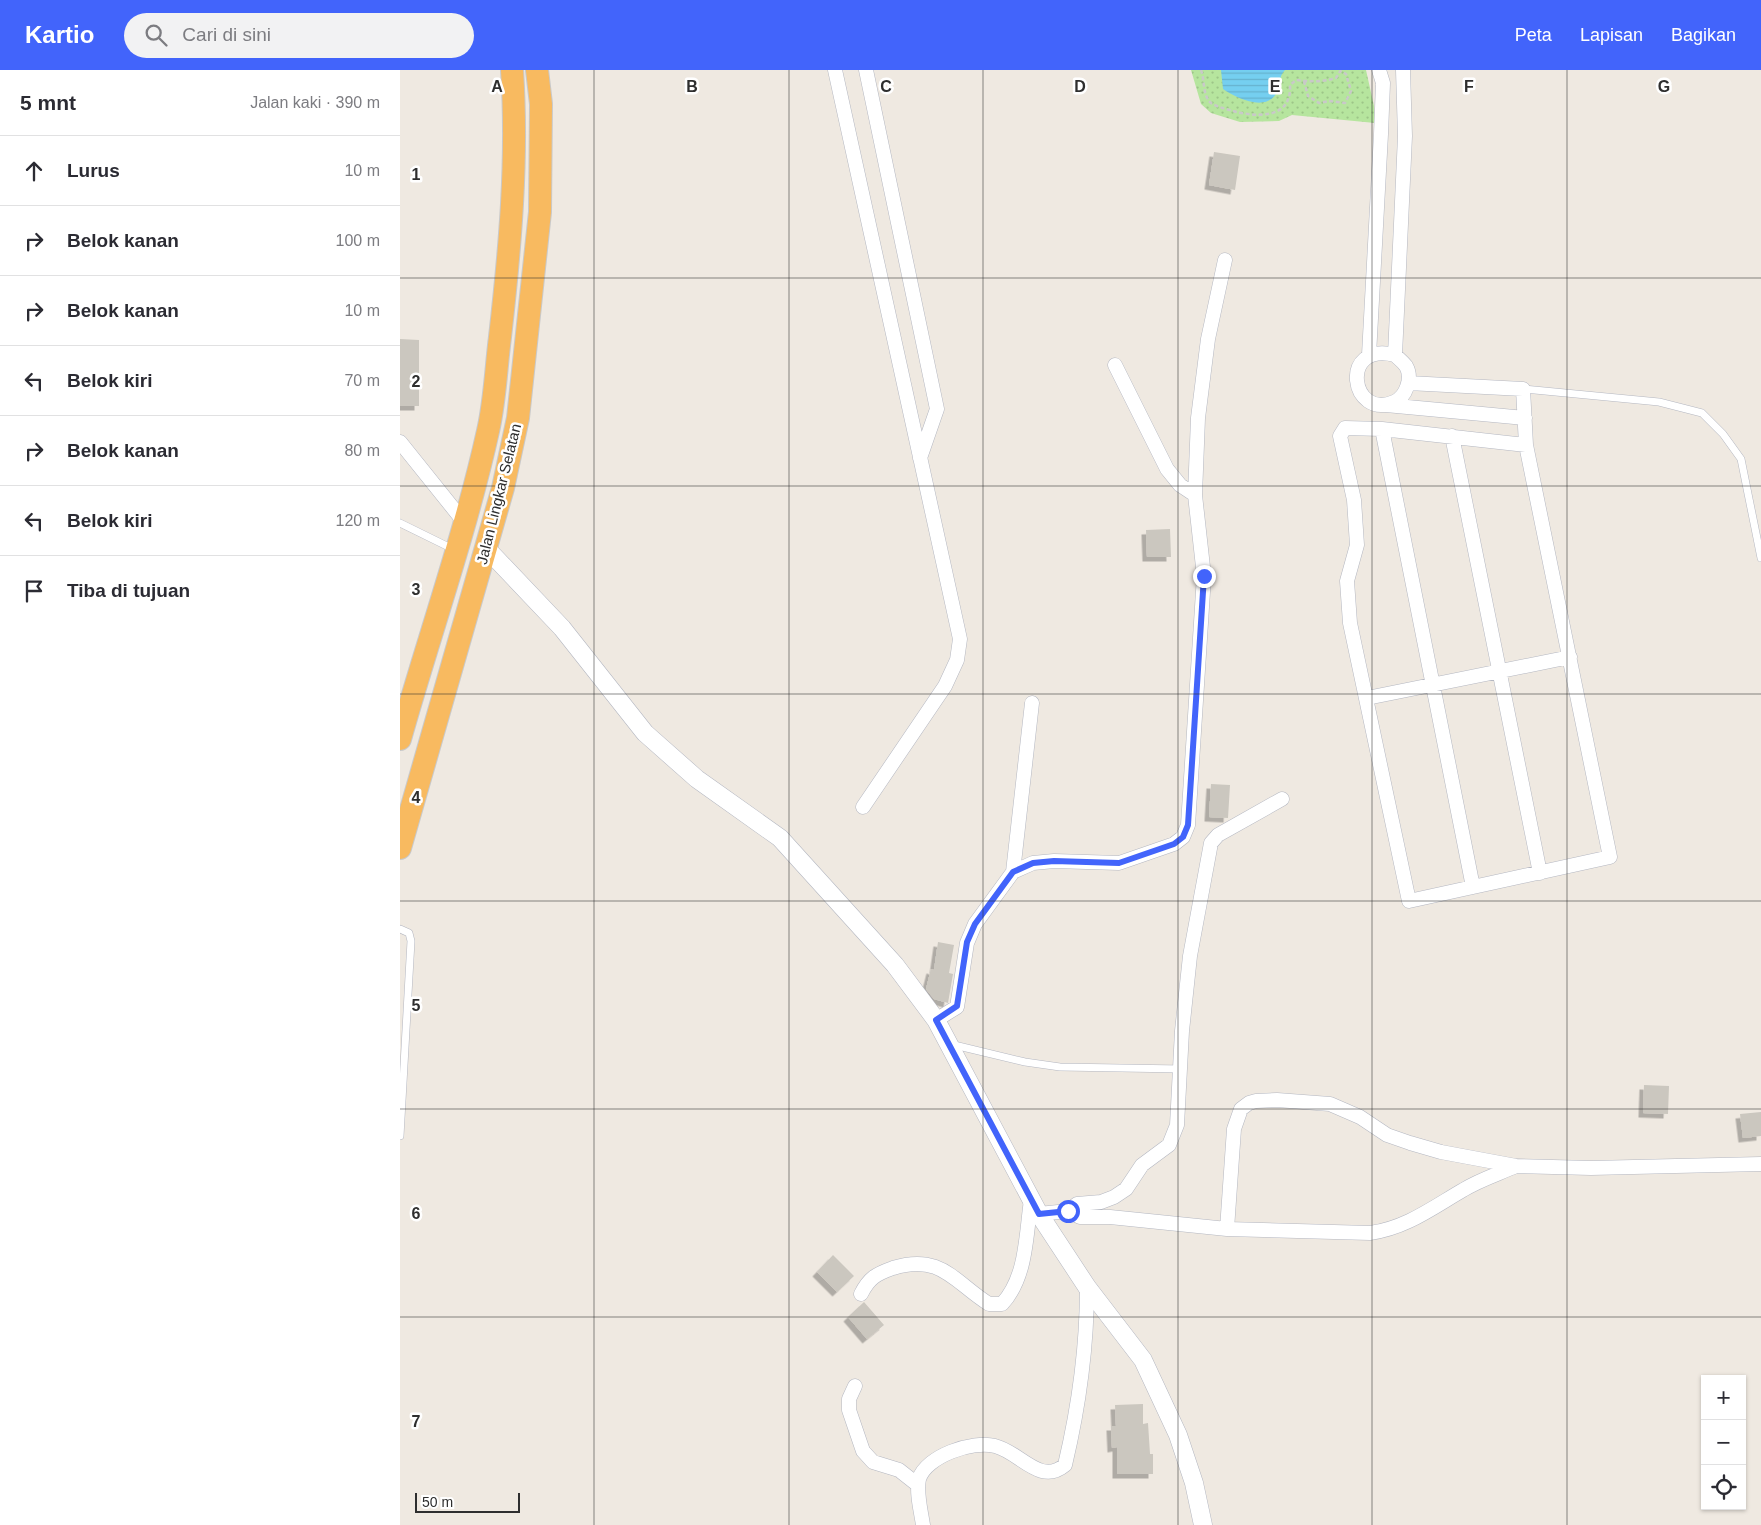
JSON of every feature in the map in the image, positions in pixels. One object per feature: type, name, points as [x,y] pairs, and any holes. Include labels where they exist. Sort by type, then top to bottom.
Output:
[{"type":"highway","name":"Jalan Lingkar Selatan","points":[[400,739],[457,551],[489,428],[514,192],[512,70]]},
{"type":"highway","name":"Jalan Lingkar Selatan","points":[[400,848],[503,488],[518,418],[540,212],[541,104],[537,70]]},
{"type":"highway","points":[[411,700],[439,711]]},
{"type":"street","points":[[835,70],[960,648],[945,686],[863,807]]},
{"type":"street","points":[[866,70],[937,409],[920,458]]},
{"type":"street","points":[[1369,355],[1383,83],[1379,70]]},
{"type":"street","points":[[1395,355],[1405,136],[1404,70]]},
{"type":"street","points":[[1381,134],[1405,136]]},
{"type":"street","points":[[936,1020],[957,1006],[967,942],[975,924],[1013,872],[1033,863],[1054,861],[1119,863],[1174,844],[1183,837],[1188,825],[1204,576],[1195,495],[1198,418],[1208,338],[1225,260]]},
{"type":"street","points":[[1386,405],[1397,401],[1404,393],[1408,383],[1406,367],[1395,355],[1382,352],[1369,355],[1358,366],[1355,380],[1360,394],[1372,403],[1386,405],[1525,418]]},
{"type":"street","points":[[1115,365],[1166,469],[1180,485],[1195,495]]},
{"type":"street","points":[[1408,383],[1523,390],[1526,444],[1610,858],[1409,901],[1350,623],[1347,582],[1357,544],[1354,500],[1340,436],[1345,428],[1382,429],[1526,444]]},
{"type":"street","points":[[1382,429],[1473,887]]},
{"type":"street","points":[[1452,436],[1540,873]]},
{"type":"street","points":[[400,442],[465,523]]},
{"type":"street","points":[[486,548],[562,628],[645,733],[697,779],[780,838],[896,965],[936,1020],[1035,1207],[1087,1287],[1144,1360],[1178,1434],[1203,1525]]},
{"type":"street","points":[[1367,698],[1570,658]]},
{"type":"street","points":[[1013,872],[1032,703]]},
{"type":"street","points":[[1068,1211],[1078,1204],[1100,1202],[1114,1197],[1126,1188],[1142,1165],[1169,1145],[1177,1125],[1182,1069],[1182,1031],[1192,947],[1211,843],[1218,835],[1282,799]]},
{"type":"street","points":[[1227,1229],[1234,1129],[1242,1109],[1249,1103],[1256,1101],[1277,1100],[1330,1104],[1360,1117],[1387,1135],[1410,1143],[1441,1152],[1516,1166],[1591,1168],[1761,1164]]},
{"type":"street","points":[[1035,1207],[1068,1211],[1080,1217],[1110,1217],[1227,1229],[1370,1233],[1386,1231],[1423,1215],[1464,1189],[1516,1166]]},
{"type":"street","points":[[861,1294],[869,1279],[875,1274],[913,1263],[944,1269],[989,1304],[1002,1304],[1016,1282],[1035,1207]]},
{"type":"street","points":[[923,1525],[918,1485],[920,1477],[931,1464],[949,1453],[977,1445],[994,1446],[1021,1458],[1030,1467],[1050,1473],[1065,1465],[1080,1388],[1087,1328],[1087,1287]]},
{"type":"street","points":[[855,1386],[849,1399],[850,1410],[863,1451],[873,1462],[899,1470],[918,1485]]},
{"type":"lane","points":[[1523,390],[1659,402],[1702,413],[1723,434],[1741,459],[1761,558]]},
{"type":"lane","points":[[400,523],[457,551]]},
{"type":"lane","points":[[400,929],[409,933],[411,941],[400,1136]]},
{"type":"lane","points":[[948,1043],[1026,1062],[1060,1067],[1182,1069]]},
{"type":"path","points":[[1201,70],[1205,94],[1211,102],[1243,113],[1267,116],[1286,105],[1290,94],[1290,85],[1296,80],[1329,80],[1336,78],[1340,70],[1346,74],[1351,92],[1345,103],[1329,101],[1319,103],[1308,96],[1304,81]]},
{"type":"green space","points":[[1191,70],[1366,70],[1374,106],[1375,123],[1292,115],[1279,121],[1240,122],[1211,113],[1201,104]]},
{"type":"water","points":[[1221,70],[1285,70],[1281,75],[1277,92],[1266,102],[1259,103],[1243,99],[1223,89]]},
{"type":"building","points":[[1214,152],[1240,156],[1235,190],[1209,185]]},
{"type":"building","points":[[400,339],[419,340],[419,406],[400,406]]},
{"type":"building","points":[[1170,529],[1171,557],[1147,557],[1146,530]]},
{"type":"building","points":[[1211,784],[1230,785],[1228,818],[1209,817]]},
{"type":"building","points":[[938,942],[954,945],[949,973],[953,974],[948,1003],[934,999],[926,989],[931,969],[934,970]]},
{"type":"building","points":[[1644,1085],[1669,1086],[1668,1114],[1643,1113]]},
{"type":"building","points":[[1761,1112],[1761,1136],[1743,1138],[1740,1114]]},
{"type":"building","points":[[833,1255],[854,1276],[837,1292],[817,1272]]},
{"type":"building","points":[[864,1302],[884,1325],[867,1339],[848,1317]]},
{"type":"building","points":[[1143,1404],[1143,1424],[1148,1423],[1150,1454],[1153,1454],[1153,1474],[1117,1474],[1117,1447],[1112,1448],[1111,1426],[1116,1426],[1115,1405]]},
{"type":"route","points":[[1068,1211],[1039,1214],[936,1020],[957,1006],[967,942],[975,924],[1013,872],[1033,863],[1054,861],[1079,861],[1100,864],[1119,863],[1174,844],[1183,837],[1188,825],[1204,576]]}]
